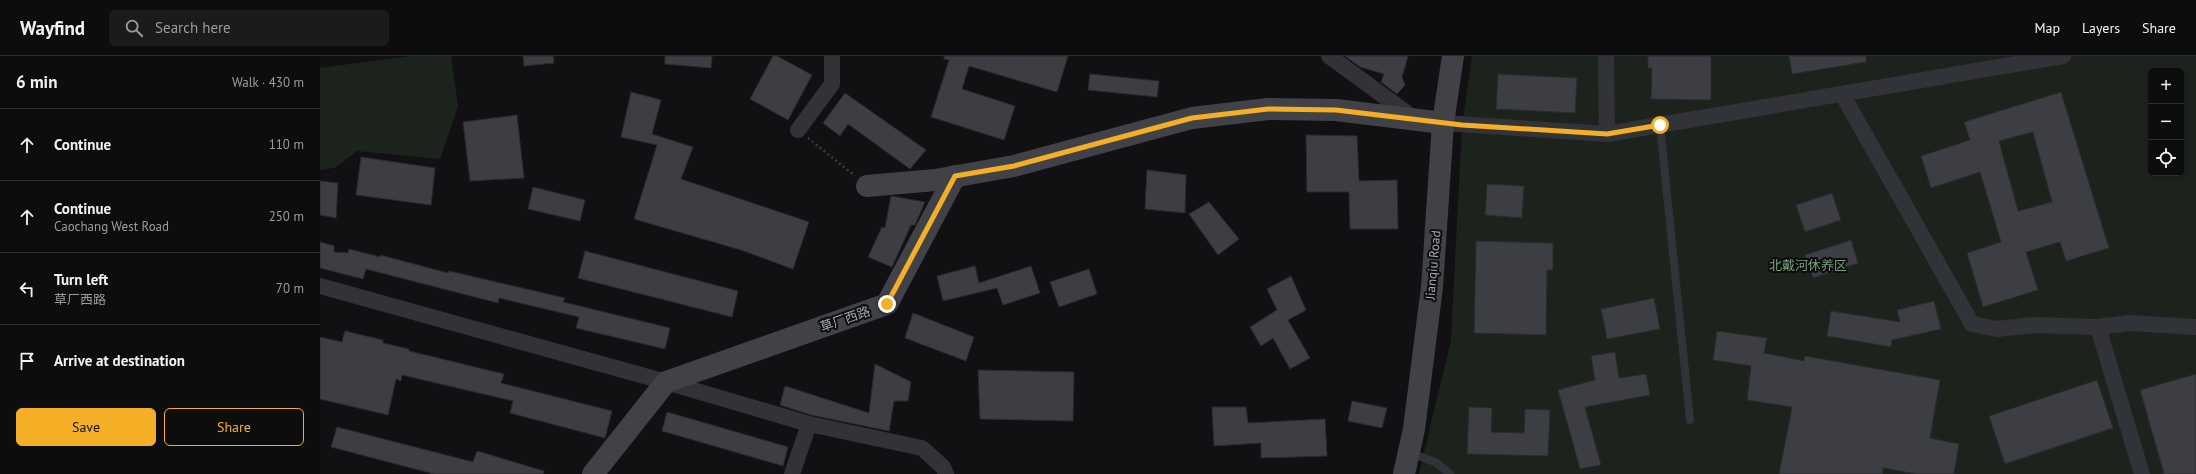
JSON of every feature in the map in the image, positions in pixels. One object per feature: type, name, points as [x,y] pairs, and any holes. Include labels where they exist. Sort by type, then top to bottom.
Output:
[{"type":"main road","name":"Jianqiu Road","points":[[1404,474],[1414,429],[1432,287],[1443,123],[1454,56]]},
{"type":"main road","points":[[867,186],[955,176],[1014,166],[1192,118],[1268,109],[1336,110],[1443,123]]},
{"type":"main road","name":"草厂西路","points":[[666,382],[887,304],[955,176]]},
{"type":"main road","points":[[592,474],[666,382]]},
{"type":"street","points":[[798,130],[832,84],[832,56]]},
{"type":"street","points":[[1329,56],[1415,119]]},
{"type":"street","points":[[1606,56],[1607,134]]},
{"type":"street","points":[[1443,123],[1607,134],[2063,56]]},
{"type":"street","points":[[1842,94],[1972,324],[1998,329],[2034,325],[2098,327],[2129,323],[2196,327]]},
{"type":"street","points":[[320,286],[666,382],[809,424],[922,448],[943,467],[946,474]]},
{"type":"street","points":[[2098,327],[2142,474]]},
{"type":"street","points":[[792,474],[809,424]]},
{"type":"lane","points":[[1660,125],[1690,420]]},
{"type":"lane","points":[[1409,452],[1437,463],[1450,474]]},
{"type":"path","points":[[798,130],[867,186]]},
{"type":"green space","points":[[410,56],[451,56],[458,106],[440,159],[357,151],[334,168],[320,170],[320,68]]},
{"type":"green space","name":"北戴河休养区","points":[[1472,56],[2196,56],[2196,474],[1419,474],[1451,340],[1462,125]]},
{"type":"building","points":[[523,56],[553,56],[554,63],[524,66]]},
{"type":"building","points":[[665,56],[712,56],[711,68],[665,64]]},
{"type":"building","points":[[773,56],[777,56],[812,75],[788,120],[750,99]]},
{"type":"building","points":[[944,56],[1068,56],[1057,92],[969,66],[962,89],[1015,106],[1004,140],[931,117],[949,60],[944,59]]},
{"type":"building","points":[[1345,56],[1408,56],[1402,77],[1405,85],[1397,94],[1381,82],[1384,74],[1360,67]]},
{"type":"building","points":[[1648,56],[1711,56],[1711,100],[1651,99],[1652,68],[1648,68]]},
{"type":"building","points":[[1789,56],[1866,56],[1866,62],[1792,74]]},
{"type":"building","points":[[1090,74],[1159,81],[1157,97],[1088,90]]},
{"type":"building","points":[[1498,74],[1577,78],[1575,113],[1496,109]]},
{"type":"building","points":[[631,92],[661,100],[652,134],[693,147],[681,179],[809,222],[793,269],[741,250],[634,219],[657,145],[621,137]]},
{"type":"building","points":[[2061,92],[2109,248],[2066,261],[2060,242],[2026,252],[2038,290],[1983,307],[1967,253],[2001,242],[1980,172],[1931,188],[1921,156],[1970,140],[1964,122]],"holes":[[[2033,132],[2052,202],[2018,211],[1999,141]]]},
{"type":"building","points":[[845,93],[926,150],[910,169],[848,124],[840,136],[823,123]]},
{"type":"building","points":[[517,115],[524,178],[470,181],[463,122]]},
{"type":"building","points":[[1306,135],[1357,136],[1359,181],[1397,180],[1398,229],[1350,229],[1349,192],[1307,192]]},
{"type":"building","points":[[361,157],[435,168],[431,205],[356,195]]},
{"type":"building","points":[[1147,170],[1186,175],[1185,213],[1145,209]]},
{"type":"building","points":[[320,181],[338,183],[336,218],[320,215]]},
{"type":"building","points":[[1487,184],[1524,186],[1522,218],[1485,215]]},
{"type":"building","points":[[533,187],[585,200],[580,221],[528,209]]},
{"type":"building","points":[[1832,193],[1841,220],[1805,232],[1796,205]]},
{"type":"building","points":[[891,196],[925,202],[915,225],[911,225],[892,267],[868,257],[882,227],[885,228]]},
{"type":"building","points":[[1209,202],[1239,239],[1218,255],[1189,214]]},
{"type":"building","points":[[1851,240],[1858,263],[1813,278],[1805,255]]},
{"type":"building","points":[[1476,241],[1553,243],[1553,270],[1547,270],[1546,335],[1474,333]]},
{"type":"building","points":[[320,242],[334,246],[334,252],[348,253],[349,249],[380,257],[380,255],[448,273],[449,271],[565,298],[563,302],[670,328],[665,349],[576,328],[579,317],[499,298],[498,303],[366,269],[363,279],[320,268]]},
{"type":"building","points":[[585,251],[738,291],[732,317],[578,278]]},
{"type":"building","points":[[975,266],[979,283],[1031,266],[1040,293],[1003,305],[997,288],[943,301],[937,276]]},
{"type":"building","points":[[1089,269],[1097,294],[1059,307],[1050,282]]},
{"type":"building","points":[[1291,276],[1306,310],[1288,320],[1310,358],[1290,369],[1273,338],[1261,346],[1250,327],[1277,310],[1267,289]]},
{"type":"building","points":[[1654,298],[1660,329],[1607,339],[1601,309]]},
{"type":"building","points":[[1934,301],[1941,329],[1892,340],[1891,347],[1827,336],[1831,311],[1900,322],[1897,310]]},
{"type":"building","points":[[913,313],[974,337],[966,361],[905,338]]},
{"type":"building","points":[[345,331],[383,340],[383,343],[409,349],[409,351],[504,374],[501,383],[612,411],[605,438],[510,413],[513,401],[402,375],[401,381],[396,379],[388,415],[320,399],[320,337],[342,342]]},
{"type":"building","points":[[1717,331],[1767,338],[1764,353],[1804,361],[1805,356],[1940,380],[1930,438],[1959,444],[1954,474],[1916,474],[1883,468],[1883,474],[1779,474],[1792,407],[1747,400],[1751,366],[1713,360]]},
{"type":"building","points":[[1615,352],[1619,378],[1646,374],[1650,395],[1585,407],[1601,465],[1580,469],[1558,390],[1595,380],[1591,356]]},
{"type":"building","points":[[875,364],[911,382],[908,401],[894,401],[889,431],[811,415],[780,405],[785,386],[869,413]]},
{"type":"building","points":[[978,370],[1074,372],[1073,421],[980,419]]},
{"type":"building","points":[[2196,374],[2196,474],[2164,474],[2140,390]]},
{"type":"building","points":[[2097,380],[2113,428],[2005,464],[1989,416]]},
{"type":"building","points":[[1352,401],[1387,408],[1382,428],[1348,421]]},
{"type":"building","points":[[1212,407],[1246,407],[1248,423],[1325,419],[1327,456],[1261,458],[1261,443],[1214,446]]},
{"type":"building","points":[[1469,407],[1492,408],[1491,432],[1524,433],[1525,409],[1550,410],[1548,456],[1467,454]]},
{"type":"building","points":[[667,412],[788,447],[783,466],[662,431]]},
{"type":"building","points":[[337,427],[473,462],[477,451],[544,471],[543,474],[434,474],[331,447]]},
{"type":"route","points":[[887,304],[955,176],[1014,166],[1088,144],[1192,118],[1268,109],[1336,110],[1462,125],[1607,134],[1660,125]]}]
